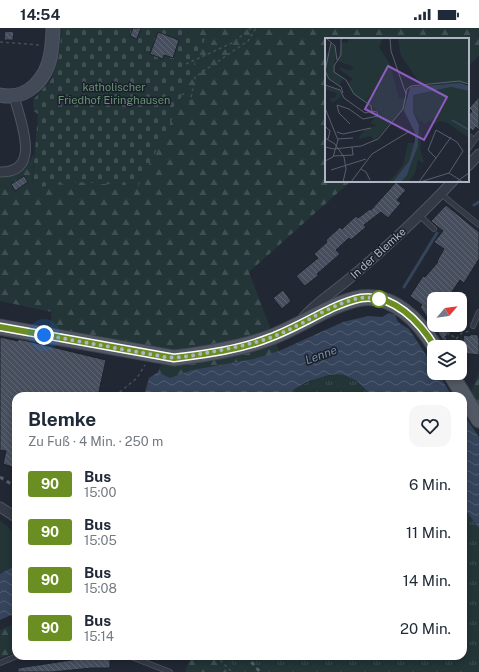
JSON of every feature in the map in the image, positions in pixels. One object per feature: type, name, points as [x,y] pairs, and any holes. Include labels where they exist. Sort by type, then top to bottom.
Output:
[{"type":"main road","points":[[0,95],[14,96],[30,90],[42,78],[48,63],[52,46],[53,28]]},
{"type":"main road","points":[[0,327],[174,358],[238,347],[266,339],[342,304],[361,298],[379,299],[396,305],[415,320],[428,335],[436,340]]},
{"type":"main road","points":[[454,380],[462,392]]},
{"type":"main road","points":[[467,401],[479,420]]},
{"type":"street","points":[[0,172],[9,172],[18,168],[23,162],[27,149],[14,96]]},
{"type":"street","points":[[469,165],[479,154]]},
{"type":"street","name":"In der Blemke","points":[[302,323],[302,319],[307,313],[363,267],[452,182]]},
{"type":"street","points":[[0,507],[12,515]]},
{"type":"lane","points":[[469,148],[479,134]]},
{"type":"lane","points":[[469,137],[473,142]]},
{"type":"lane","points":[[441,194],[479,225]]},
{"type":"lane","points":[[419,215],[434,228]]},
{"type":"lane","points":[[473,326],[479,312]]},
{"type":"lane","points":[[0,663],[12,658]]},
{"type":"lane","points":[[139,660],[170,672]]},
{"type":"path","points":[[186,64],[234,42],[251,28]]},
{"type":"path","points":[[190,103],[195,77],[248,41],[256,28]]},
{"type":"path","points":[[0,42],[52,46]]},
{"type":"path","points":[[443,340],[449,333],[456,338],[462,333],[469,331],[473,326]]},
{"type":"path","points":[[120,392],[137,378],[145,367],[147,354]]},
{"type":"path","points":[[220,660],[232,672]]},
{"type":"green space","name":"katholischer Friedhof Eiringhausen","points":[[62,28],[176,28],[205,39],[170,124],[138,186],[79,182],[32,188],[38,114],[34,111],[33,100],[51,80],[59,56]]},
{"type":"green space","points":[[176,28],[479,28],[479,56],[469,65],[469,38],[325,38],[325,182],[350,182],[249,272],[279,351],[253,359],[192,370],[170,379],[158,372],[167,351],[50,328],[52,312],[0,301],[0,176],[17,174],[28,164],[34,154],[32,188],[79,182],[138,186],[205,39]]},
{"type":"green space","points":[[479,371],[479,417],[470,396]]},
{"type":"green space","points":[[342,374],[357,381],[368,392],[290,392],[318,378]]},
{"type":"green space","points":[[467,512],[479,528],[479,672],[240,672],[226,660],[467,660]]},
{"type":"green space","points":[[0,520],[12,530],[12,567],[0,574]]},
{"type":"green space","points":[[12,625],[12,654],[0,658],[0,630]]},
{"type":"green space","points":[[190,660],[226,660],[240,672],[185,672]]},
{"type":"water","name":"Lenne","points":[[389,313],[395,315],[398,322],[409,329],[427,356],[427,380],[442,380],[450,392],[368,392],[357,381],[342,374],[329,375],[306,382],[290,392],[145,392],[149,378],[158,372],[170,378],[192,370],[253,359],[279,351],[343,322],[368,316],[382,317]]},
{"type":"water","points":[[467,420],[479,437],[479,528],[467,512]]},
{"type":"water","points":[[12,567],[12,615],[0,620],[0,574]]},
{"type":"building","points":[[133,28],[141,28],[137,39],[130,36]]},
{"type":"building","points":[[5,31],[14,32],[13,40],[4,40]]},
{"type":"building","points":[[158,32],[179,40],[173,58],[164,55],[163,59],[150,54]]},
{"type":"building","points":[[479,97],[479,130],[476,127],[473,131],[469,128],[469,115],[472,111],[469,108]]},
{"type":"building","points":[[24,176],[28,182],[15,191],[11,184]]},
{"type":"building","points":[[396,182],[406,190],[397,200],[401,203],[388,218],[381,212],[364,225],[366,227],[351,240],[349,238],[336,250],[340,254],[317,274],[319,275],[305,286],[296,276],[318,258],[314,254],[327,242],[326,240],[340,227],[342,229],[356,216],[358,218],[370,209],[371,210]]},
{"type":"building","points":[[446,205],[479,232],[479,259],[464,283],[460,280],[452,292],[427,292],[427,317],[420,307],[422,305],[410,296],[423,276],[425,277],[438,262],[437,261],[444,249],[434,242],[443,231],[431,221]]},
{"type":"building","points":[[283,290],[291,301],[282,309],[273,298]]},
{"type":"building","points":[[437,332],[449,332],[443,340]]},
{"type":"building","points":[[470,334],[478,335],[479,355],[467,354],[467,340],[463,340],[464,335],[470,336]]},
{"type":"building","points":[[0,337],[18,341],[18,339],[106,360],[99,392],[12,392],[12,467],[3,464],[6,451],[0,450]]},
{"type":"building","points":[[71,660],[110,660],[110,668],[92,668],[52,672],[18,672],[18,668]]},
{"type":"waterway","points":[[474,205],[479,202]]},
{"type":"waterway","points":[[404,287],[437,233]]},
{"type":"railway","points":[[0,477],[12,484]]},
{"type":"railway","points":[[250,660],[260,672]]},
{"type":"bus line","name":"90","points":[[0,327],[174,358],[238,347],[266,339],[342,304],[361,298],[367,298],[379,299],[396,305],[421,326],[431,340]]},
{"type":"route","points":[[44,335],[165,357],[186,357],[238,347],[266,339],[356,299],[379,299]]}]
